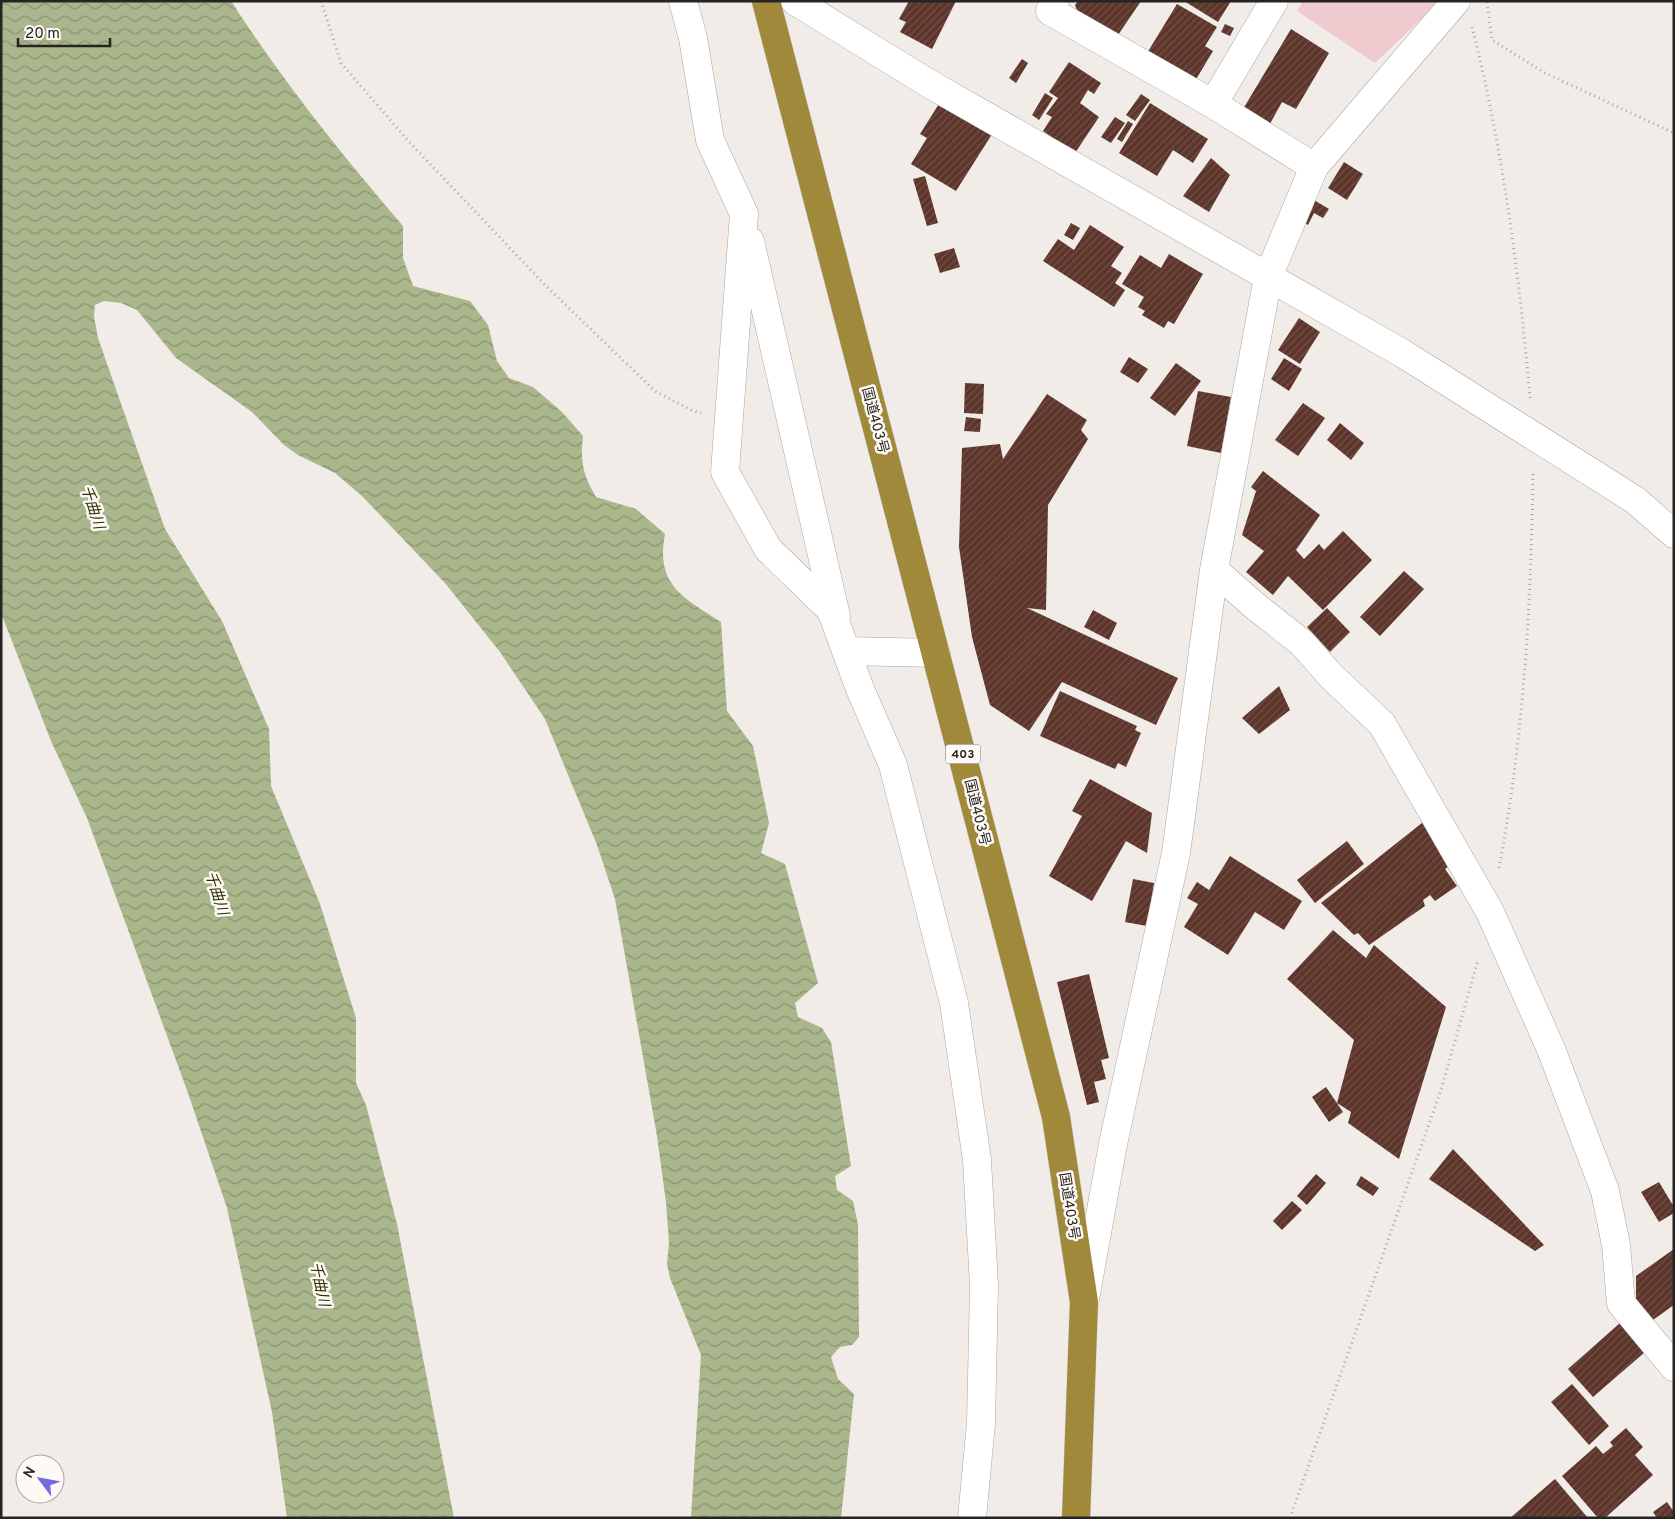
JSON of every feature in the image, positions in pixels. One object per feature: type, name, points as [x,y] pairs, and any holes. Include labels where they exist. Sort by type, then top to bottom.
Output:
[{"type":"highway","name":"国道403号","points":[[766,1],[1056,1117],[1084,1302],[1076,1518]]},
{"type":"street","points":[[683,1],[693,38],[710,140],[744,214],[843,644]]},
{"type":"street","points":[[795,1],[928,82],[1402,354],[1533,434],[1635,500],[1674,534]]},
{"type":"street","points":[[1055,1],[1050,11],[1213,104],[1314,167]]},
{"type":"street","points":[[1213,104],[1274,1]]},
{"type":"street","points":[[1084,1302],[1113,1144],[1176,853],[1214,570],[1268,277],[1314,167],[1463,10]]},
{"type":"street","points":[[744,214],[725,472],[768,549],[831,610],[893,765],[954,1003],[976,1150],[984,1286],[981,1423],[972,1518]]},
{"type":"street","points":[[1214,570],[1255,606],[1302,643],[1330,676],[1382,724],[1490,912],[1555,1058],[1605,1191],[1616,1245],[1621,1303],[1674,1367]]},
{"type":"street","points":[[843,644],[936,653]]},
{"type":"path","points":[[320,1],[341,63],[411,144],[548,288],[655,390],[693,412],[720,416],[730,384]]},
{"type":"path","points":[[1487,1],[1492,40],[1545,73],[1674,132]]},
{"type":"path","points":[[1463,10],[1482,64],[1512,222],[1533,434],[1530,591],[1523,692],[1516,767],[1490,912]]},
{"type":"path","points":[[1290,1518],[1442,1090],[1479,957]]},
{"type":"shaded area","points":[[1303,1],[1437,1],[1438,3],[1375,63],[1297,11]]},
{"type":"water","name":"千曲川","points":[[1,1],[231,1],[313,116],[403,226],[403,258],[413,286],[470,301],[488,325],[497,361],[509,378],[533,387],[562,412],[583,436],[582,453],[584,468],[588,482],[596,497],[636,509],[665,534],[664,566],[675,588],[684,597],[721,622],[727,711],[753,746],[769,823],[761,853],[785,864],[818,983],[795,1003],[798,1017],[822,1028],[831,1042],[851,1166],[835,1176],[837,1190],[853,1201],[858,1225],[859,1337],[852,1345],[840,1347],[831,1357],[838,1379],[854,1394],[841,1518],[691,1518],[701,1355],[670,1278],[667,1264],[669,1242],[666,1202],[657,1136],[615,899],[597,845],[545,719],[500,652],[445,583],[362,496],[335,473],[298,455],[284,445],[252,412],[176,358],[137,310],[121,303],[104,301],[95,305],[94,316],[98,338],[165,529],[222,621],[269,729],[271,786],[320,904],[356,1018],[356,1083],[366,1105],[397,1224],[454,1518],[287,1518],[272,1412],[227,1208],[188,1093],[87,818],[51,741],[1,613]]},
{"type":"building","points":[[909,1],[956,1],[932,49],[900,32],[906,22],[899,19]]},
{"type":"building","points":[[1078,1],[1141,1],[1114,41],[1080,18],[1075,5]]},
{"type":"building","points":[[1184,1],[1231,1],[1218,22]]},
{"type":"building","points":[[1177,4],[1217,27],[1205,46],[1213,51],[1192,86],[1144,58]]},
{"type":"building","points":[[1225,24],[1234,28],[1230,36],[1221,32]]},
{"type":"building","points":[[1291,29],[1329,53],[1296,109],[1282,102],[1266,131],[1240,114]]},
{"type":"building","points":[[1022,59],[1028,63],[1016,83],[1009,78]]},
{"type":"building","points":[[1069,62],[1101,83],[1094,94],[1088,90],[1080,103],[1099,117],[1075,153],[1043,131],[1052,117],[1046,114],[1058,98],[1049,92]]},
{"type":"building","points":[[1045,93],[1053,98],[1039,120],[1032,115]]},
{"type":"building","points":[[1141,94],[1150,100],[1135,121],[1126,115]]},
{"type":"building","points":[[942,99],[994,131],[956,191],[911,164],[927,138],[920,134]]},
{"type":"building","points":[[1150,103],[1208,139],[1193,163],[1173,150],[1157,176],[1119,153]]},
{"type":"building","points":[[1115,117],[1125,123],[1111,143],[1101,137]]},
{"type":"building","points":[[1128,121],[1133,124],[1122,142],[1117,139]]},
{"type":"building","points":[[1211,158],[1230,175],[1209,212],[1183,196]]},
{"type":"building","points":[[1344,162],[1363,174],[1347,200],[1328,188]]},
{"type":"building","points":[[925,176],[938,223],[927,226],[913,179]]},
{"type":"building","points":[[1309,197],[1329,209],[1323,218],[1314,213],[1308,225],[1296,217]]},
{"type":"building","points":[[1071,223],[1080,228],[1073,240],[1064,235]]},
{"type":"building","points":[[1090,225],[1124,247],[1111,266],[1122,273],[1115,283],[1125,290],[1114,307],[1043,261],[1058,239],[1074,250]]},
{"type":"building","points":[[954,248],[960,267],[940,273],[934,254]]},
{"type":"building","points":[[1169,254],[1203,274],[1174,324],[1168,321],[1164,328],[1142,315],[1145,311],[1138,307],[1144,297],[1122,284],[1140,255],[1161,268]]},
{"type":"building","points":[[1299,318],[1320,332],[1300,364],[1278,350]]},
{"type":"building","points":[[1129,357],[1148,369],[1138,383],[1120,372]]},
{"type":"building","points":[[1284,358],[1302,369],[1289,391],[1271,379]]},
{"type":"building","points":[[1176,363],[1201,381],[1175,416],[1150,398]]},
{"type":"building","points":[[965,383],[984,384],[983,414],[964,413]]},
{"type":"building","points":[[1198,391],[1231,397],[1221,453],[1187,446]]},
{"type":"building","points":[[1047,394],[1087,420],[1081,430],[1088,439],[1048,505],[1046,610],[1027,608],[1178,678],[1156,725],[1062,682],[1029,731],[990,705],[972,637],[959,547],[962,448],[1000,444],[1003,459]]},
{"type":"building","points":[[1303,403],[1325,418],[1298,456],[1275,440]]},
{"type":"building","points":[[966,417],[981,419],[980,432],[964,431]]},
{"type":"building","points":[[1340,423],[1364,443],[1351,460],[1327,440]]},
{"type":"building","points":[[1263,471],[1320,515],[1296,550],[1304,559],[1319,544],[1324,550],[1343,531],[1372,560],[1323,610],[1288,576],[1273,595],[1246,572],[1264,551],[1242,535],[1256,491],[1251,487]]},
{"type":"building","points":[[1404,571],[1424,589],[1380,636],[1360,617]]},
{"type":"building","points":[[1327,608],[1350,632],[1330,652],[1307,627]]},
{"type":"building","points":[[1093,610],[1117,623],[1109,640],[1084,627]]},
{"type":"building","points":[[1279,686],[1290,710],[1259,734],[1242,718]]},
{"type":"building","points":[[1060,691],[1137,726],[1135,730],[1141,733],[1126,767],[1118,763],[1115,769],[1040,736]]},
{"type":"building","points":[[1090,779],[1152,813],[1147,853],[1126,841],[1092,901],[1049,876],[1082,816],[1072,811]]},
{"type":"building","points":[[1427,819],[1455,862],[1445,869],[1457,886],[1435,901],[1430,895],[1423,900],[1425,906],[1369,945],[1358,933],[1354,935],[1321,903]]},
{"type":"building","points":[[1347,841],[1364,864],[1315,903],[1297,880]]},
{"type":"building","points":[[1230,856],[1302,901],[1284,930],[1255,912],[1228,955],[1184,927],[1198,904],[1187,898],[1197,882],[1209,890]]},
{"type":"building","points":[[1133,879],[1154,883],[1147,926],[1125,922]]},
{"type":"building","points":[[1333,930],[1366,958],[1374,945],[1446,1007],[1399,1159],[1348,1123],[1351,1112],[1337,1103],[1354,1040],[1287,979]]},
{"type":"building","points":[[1089,974],[1109,1058],[1101,1060],[1106,1079],[1094,1082],[1099,1102],[1087,1105],[1057,982]]},
{"type":"building","points":[[1326,1087],[1343,1112],[1329,1122],[1312,1097]]},
{"type":"building","points":[[1453,1149],[1544,1245],[1535,1251],[1429,1179]]},
{"type":"building","points":[[1316,1174],[1326,1183],[1307,1205],[1297,1196]]},
{"type":"building","points":[[1361,1176],[1379,1188],[1373,1196],[1356,1185]]},
{"type":"building","points":[[1659,1182],[1674,1207],[1674,1213],[1659,1222],[1641,1192]]},
{"type":"building","points":[[1292,1201],[1302,1210],[1282,1230],[1273,1221]]},
{"type":"building","points":[[1674,1249],[1674,1305],[1650,1322],[1636,1302],[1636,1276]]},
{"type":"building","points":[[1620,1323],[1645,1352],[1593,1397],[1568,1369]]},
{"type":"building","points":[[1572,1384],[1609,1426],[1589,1445],[1551,1402]]},
{"type":"building","points":[[1626,1428],[1643,1447],[1635,1455],[1653,1475],[1605,1518],[1598,1518],[1562,1476],[1596,1446],[1603,1454],[1613,1446],[1610,1442]]},
{"type":"building","points":[[1555,1479],[1588,1518],[1510,1518]]},
{"type":"building","points":[[1667,1502],[1674,1512],[1674,1518],[1657,1518],[1653,1512]]}]
